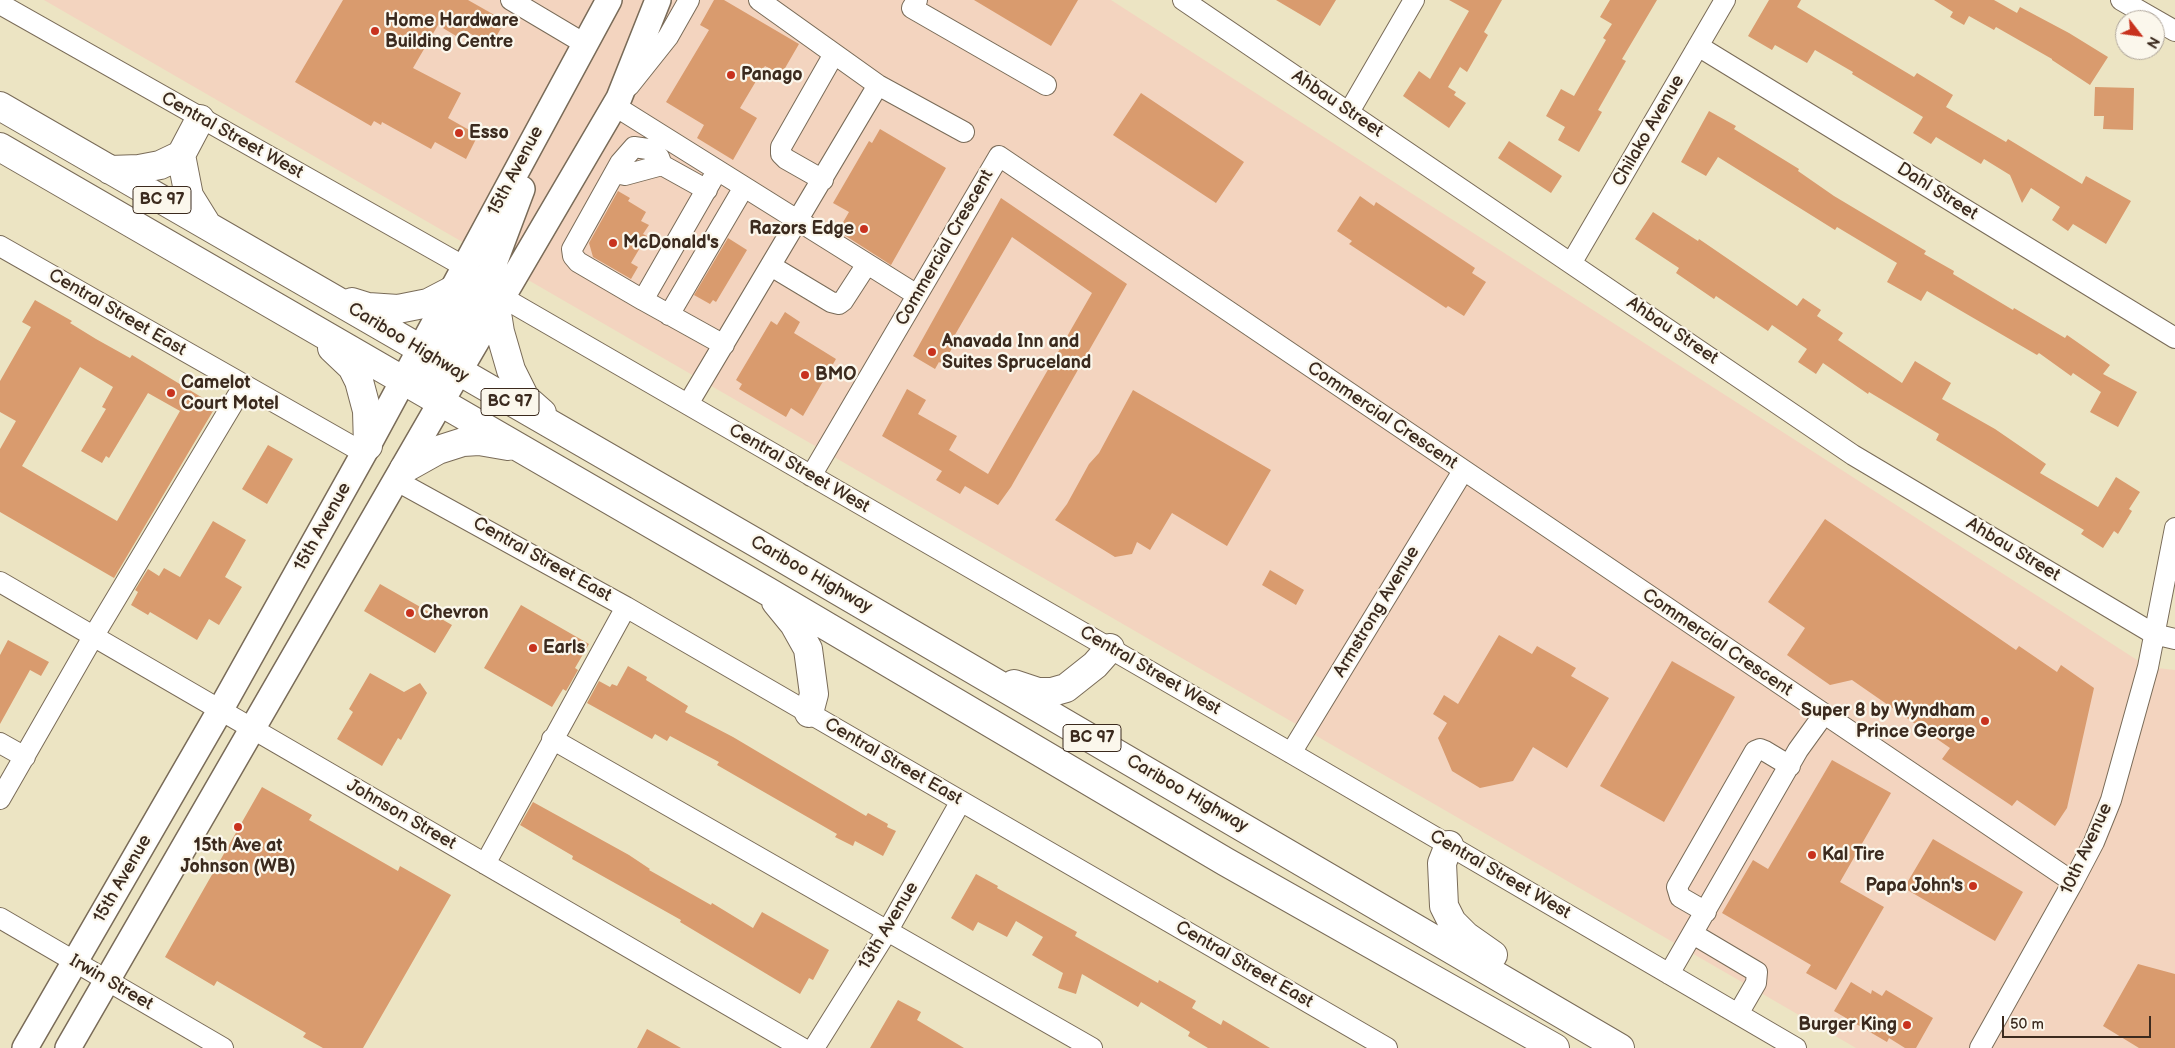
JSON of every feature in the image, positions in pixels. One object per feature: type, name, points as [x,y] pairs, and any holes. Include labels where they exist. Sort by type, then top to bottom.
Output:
[{"type":"highway","name":"Cariboo Highway","points":[[0,106],[975,671],[1620,1048]]},
{"type":"highway","points":[[110,170],[139,170],[160,165],[181,155],[200,119]]},
{"type":"highway","name":"Cariboo Highway","points":[[0,147],[768,591],[1226,862],[1534,1041],[1555,1048]]},
{"type":"highway","points":[[181,155],[190,196],[209,228]]},
{"type":"highway","points":[[324,293],[368,307],[398,309],[428,303],[481,287]]},
{"type":"highway","points":[[441,402],[436,393],[431,374],[481,287]]},
{"type":"highway","points":[[481,287],[500,332],[511,370],[526,398],[561,432]]},
{"type":"highway","points":[[307,324],[352,367],[359,381],[367,411],[366,450]]},
{"type":"highway","points":[[400,475],[438,450],[463,442],[479,441],[524,450]]},
{"type":"highway","points":[[768,591],[794,624],[808,649],[814,694],[809,713]]},
{"type":"highway","points":[[975,671],[1038,692],[1052,692],[1066,688],[1096,664],[1110,648]]},
{"type":"highway","points":[[1449,845],[1442,863],[1444,906],[1452,922],[1466,936],[1522,976],[1554,1009]]},
{"type":"main road","name":"15th Avenue","points":[[481,287],[531,164],[539,129],[609,0]]},
{"type":"main road","name":"15th Avenue","points":[[25,1048],[221,710],[403,380],[439,361],[481,287],[617,102],[658,0]]},
{"type":"main road","name":"15th Avenue","points":[[68,1048],[441,402]]},
{"type":"street","points":[[511,0],[585,44]]},
{"type":"street","name":"15th Avenue","points":[[617,102],[668,38],[689,0]]},
{"type":"street","points":[[758,0],[878,84],[964,132]]},
{"type":"street","points":[[917,0],[912,8],[1046,85]]},
{"type":"street","name":"Ahbau Street","points":[[1183,0],[1572,262],[1853,455],[2154,634],[2175,639]]},
{"type":"street","points":[[1348,112],[1414,0]]},
{"type":"street","name":"Chilako Avenue","points":[[1572,262],[1725,0]]},
{"type":"street","points":[[2121,0],[2175,31]]},
{"type":"street","name":"Central Street West","points":[[0,4],[200,119],[481,287],[688,404],[1110,648],[1796,1048]]},
{"type":"street","name":"Dahl Street","points":[[1698,46],[2175,338]]},
{"type":"street","points":[[823,180],[786,159],[781,154],[781,146],[834,54]]},
{"type":"street","points":[[688,404],[823,180],[878,84]]},
{"type":"street","points":[[617,102],[744,187],[917,295]]},
{"type":"street","points":[[706,190],[662,165],[656,153],[648,149],[634,147],[627,152],[572,249],[578,262],[724,345]]},
{"type":"street","name":"Commercial Crescent","points":[[811,476],[999,156],[2073,882]]},
{"type":"street","points":[[643,300],[718,170]]},
{"type":"street","points":[[669,315],[744,187]]},
{"type":"street","name":"Central Street East","points":[[0,246],[244,385],[366,450]]},
{"type":"street","points":[[771,266],[831,302],[839,304],[843,301],[867,264]]},
{"type":"street","points":[[0,799],[93,636],[244,385]]},
{"type":"street","name":"Armstrong Avenue","points":[[1291,753],[1463,471]]},
{"type":"street","name":"Central Street East","points":[[400,475],[1387,1048]]},
{"type":"street","name":"10th Avenue","points":[[1980,1048],[2073,882],[2094,842],[2111,800],[2148,668],[2175,528]]},
{"type":"street","name":"Johnson Street","points":[[0,582],[802,1048]]},
{"type":"street","points":[[485,864],[552,738],[626,607]]},
{"type":"street","points":[[1669,974],[1790,766],[1824,714]]},
{"type":"street","points":[[552,738],[1092,1048]]},
{"type":"street","points":[[0,743],[25,758]]},
{"type":"street","points":[[1706,912],[1680,897],[1677,887],[1721,810],[1755,751],[1760,749],[1765,751],[1790,766]]},
{"type":"street","name":"13th Avenue","points":[[814,1048],[888,930],[961,801]]},
{"type":"street","name":"Irwin Street","points":[[0,918],[223,1048]]},
{"type":"street","points":[[1693,934],[1757,972],[1756,983],[1738,1014]]},
{"type":"shaded area","points":[[44,0],[1111,0],[2148,667],[2175,670],[2175,1048],[1856,1048]]},
{"type":"building","points":[[343,0],[468,0],[505,21],[491,46],[466,31],[461,39],[438,25],[413,68],[461,93],[448,118],[478,135],[466,159],[435,142],[431,149],[382,122],[381,125],[374,121],[371,126],[295,82]]},
{"type":"building","points":[[714,0],[724,0],[799,44],[781,75],[765,66],[740,108],[757,118],[733,160],[697,138],[704,125],[666,102],[709,30],[700,25]]},
{"type":"building","points":[[974,0],[1078,0],[1051,46]]},
{"type":"building","points":[[1276,0],[1336,0],[1320,26]]},
{"type":"building","points":[[1449,0],[1502,0],[1484,32],[1488,35],[1467,72],[1460,67],[1448,87],[1456,92],[1454,95],[1466,103],[1449,128],[1403,96],[1419,71],[1430,79],[1469,11]]},
{"type":"building","points":[[1610,0],[1657,0],[1622,59],[1626,61],[1598,110],[1602,112],[1579,152],[1558,140],[1565,127],[1546,116],[1561,89],[1574,96],[1606,40],[1603,38],[1612,24],[1600,17]]},
{"type":"building","points":[[1769,0],[1801,0],[1797,7],[1914,77],[1917,73],[1953,95],[1946,107],[2006,142],[2008,139],[2082,184],[2086,176],[2131,201],[2106,244],[2073,224],[2068,231],[2052,220],[2060,207],[2031,188],[2022,203],[2010,175],[1984,159],[1981,164],[1936,137],[1931,144],[1913,133],[1923,117],[1852,74],[1853,72],[1815,50],[1807,63],[1775,45],[1772,50],[1748,36]]},
{"type":"building","points":[[1934,0],[1994,0],[2017,13],[2020,7],[2069,33],[2108,57],[2090,85],[2052,59],[1996,27],[1994,30],[1969,16],[1964,25],[1950,17],[1953,12]]},
{"type":"building","points":[[2095,87],[2134,88],[2133,130],[2103,129],[2104,116],[2094,116]]},
{"type":"building","points":[[1141,93],[1244,162],[1216,203],[1113,135]]},
{"type":"building","points":[[1709,111],[1736,126],[1734,129],[1799,169],[1798,171],[1834,196],[1926,251],[1924,254],[1954,271],[1953,274],[2065,338],[2067,335],[2110,365],[2103,374],[2137,392],[2118,427],[2090,412],[2101,392],[2073,373],[2071,376],[2039,353],[2037,355],[1927,291],[1921,301],[1887,282],[1897,263],[1837,227],[1835,230],[1718,157],[1706,176],[1681,162]]},
{"type":"building","points":[[880,129],[946,168],[891,265],[838,231],[849,212],[833,203],[869,141],[872,143]]},
{"type":"building","points":[[1509,141],[1562,176],[1551,193],[1498,158]]},
{"type":"building","points":[[618,191],[630,198],[628,201],[646,212],[641,221],[649,225],[643,234],[647,236],[631,263],[638,267],[631,279],[593,257],[589,243]]},
{"type":"building","points":[[1360,196],[1374,206],[1376,202],[1475,268],[1472,273],[1486,282],[1464,316],[1448,306],[1446,308],[1349,244],[1352,241],[1337,231]]},
{"type":"building","name":"Anavada Inn and Suites Spruceland","points":[[1001,198],[1127,284],[1011,487],[998,505],[965,486],[960,494],[936,480],[942,471],[882,436],[907,389],[926,400],[918,414],[957,436],[949,450],[988,474],[1092,293],[1012,237],[949,345],[952,348],[943,365],[939,362],[935,369],[913,356]]},
{"type":"building","points":[[1653,212],[1698,241],[1699,239],[1797,306],[1803,298],[1821,310],[1817,316],[1843,333],[1838,340],[1902,383],[1915,361],[1951,383],[1942,399],[1995,429],[2046,464],[2040,473],[2098,507],[2116,477],[2140,492],[2129,509],[2132,511],[2118,534],[2114,531],[2103,548],[2081,534],[2084,530],[1936,440],[1939,434],[1869,392],[1868,394],[1823,363],[1816,374],[1798,362],[1807,349],[1772,325],[1768,331],[1716,296],[1714,299],[1676,273],[1679,268],[1635,239]]},
{"type":"building","points":[[728,238],[747,250],[716,302],[713,300],[710,304],[694,295]]},
{"type":"building","points":[[35,300],[72,321],[70,323],[96,339],[130,358],[132,355],[216,406],[114,578],[0,512],[0,449],[16,421],[0,412],[0,381],[31,327],[22,322]],"holes":[[[80,367],[113,387],[102,407],[106,409],[81,451],[102,463],[106,456],[109,458],[148,393],[180,411],[117,521],[22,466]]]},
{"type":"building","points":[[785,312],[800,322],[794,333],[836,359],[803,416],[791,408],[786,417],[739,389],[742,384],[736,380],[771,321],[777,325]]},
{"type":"building","points":[[1133,390],[1271,470],[1227,546],[1172,513],[1150,550],[1137,542],[1132,554],[1115,557],[1055,520],[1067,504],[1089,464],[1099,453]]},
{"type":"building","points":[[268,445],[293,459],[267,504],[242,489]]},
{"type":"building","points":[[1825,519],[2016,650],[2019,646],[2057,672],[2061,665],[2094,688],[2067,808],[2055,826],[2017,800],[2012,806],[1942,759],[1950,748],[1852,680],[1830,685],[1787,655],[1805,628],[1768,602]]},
{"type":"building","points":[[213,521],[246,540],[225,577],[242,587],[219,625],[209,619],[197,640],[150,612],[148,615],[131,605],[138,592],[135,590],[148,569],[159,576],[164,568],[180,577]]},
{"type":"building","points":[[1270,570],[1304,590],[1296,605],[1262,585]]},
{"type":"building","points":[[380,584],[452,625],[435,653],[364,611]]},
{"type":"building","points":[[521,605],[589,644],[575,668],[578,670],[566,691],[563,689],[552,707],[484,668]]},
{"type":"building","points":[[1499,635],[1532,654],[1537,646],[1576,668],[1571,676],[1609,698],[1567,768],[1533,747],[1513,781],[1480,788],[1452,771],[1438,738],[1447,723],[1433,714],[1444,695],[1458,704]]},
{"type":"building","points":[[8,640],[49,662],[41,676],[30,670],[0,724],[0,655]]},
{"type":"building","points":[[1672,661],[1735,697],[1664,822],[1600,786]]},
{"type":"building","points":[[628,666],[647,677],[646,680],[688,706],[685,712],[733,737],[866,816],[868,813],[888,824],[887,827],[896,831],[883,856],[855,841],[853,846],[835,837],[837,834],[717,765],[719,762],[670,736],[667,741],[655,734],[652,739],[587,703],[599,681],[610,687],[612,684],[617,686]]},
{"type":"building","points":[[370,673],[404,692],[420,683],[427,693],[401,740],[398,738],[382,766],[337,739],[353,712],[349,709]]},
{"type":"building","points":[[1832,760],[1891,793],[1840,882],[1884,907],[1836,990],[1806,973],[1811,965],[1722,913],[1753,860],[1768,869]]},
{"type":"building","points":[[262,787],[312,815],[309,820],[398,871],[400,866],[451,895],[363,1048],[323,1048],[303,1037],[306,1033],[217,981],[214,986],[165,957]]},
{"type":"building","points":[[533,802],[629,855],[649,870],[711,905],[712,903],[753,928],[762,912],[829,950],[813,980],[809,978],[800,994],[680,922],[681,920],[572,859],[573,856],[520,825]]},
{"type":"building","points":[[1933,839],[2023,892],[1995,941],[1904,888]]},
{"type":"building","points":[[976,874],[998,886],[997,888],[1077,932],[1075,936],[1158,983],[1159,980],[1196,1001],[1192,1008],[1221,1025],[1223,1020],[1270,1048],[1208,1048],[1188,1036],[1190,1032],[1141,1002],[1138,1007],[1082,974],[1076,994],[1058,988],[1063,973],[1032,955],[1043,937],[1016,921],[1007,937],[978,922],[973,931],[951,918]]},
{"type":"building","points":[[2138,964],[2175,974],[2175,1048],[2139,1048],[2103,1026]]},
{"type":"building","points":[[1851,982],[1871,994],[1872,990],[1882,996],[1886,990],[1933,1018],[1916,1048],[1905,1048],[1889,1038],[1887,1042],[1834,1011]]},
{"type":"building","points":[[898,1000],[921,1012],[917,1020],[964,1048],[870,1048]]},
{"type":"building","points":[[647,1029],[681,1048],[637,1048]]},
{"type":"place","name":"Home Hardware Building Centre","points":[[375,31]]},
{"type":"place","name":"Panago","points":[[731,75]]},
{"type":"place","name":"Esso","points":[[459,133]]},
{"type":"place","name":"Razors Edge","points":[[864,229]]},
{"type":"place","name":"McDonald's","points":[[613,243]]},
{"type":"place","name":"Anavada Inn and Suites Spruceland","points":[[932,352]]},
{"type":"place","name":"BMO","points":[[805,375]]},
{"type":"place","name":"Camelot Court Motel","points":[[171,393]]},
{"type":"place","name":"Chevron","points":[[410,613]]},
{"type":"place","name":"Earls","points":[[533,648]]},
{"type":"place","name":"Super 8 by Wyndham Prince George","points":[[1985,721]]},
{"type":"place","name":"15th Ave at Johnson (WB)","points":[[238,827]]},
{"type":"place","name":"Kal Tire","points":[[1812,855]]},
{"type":"place","name":"Papa John's","points":[[1973,886]]},
{"type":"place","name":"Burger King","points":[[1907,1025]]}]
